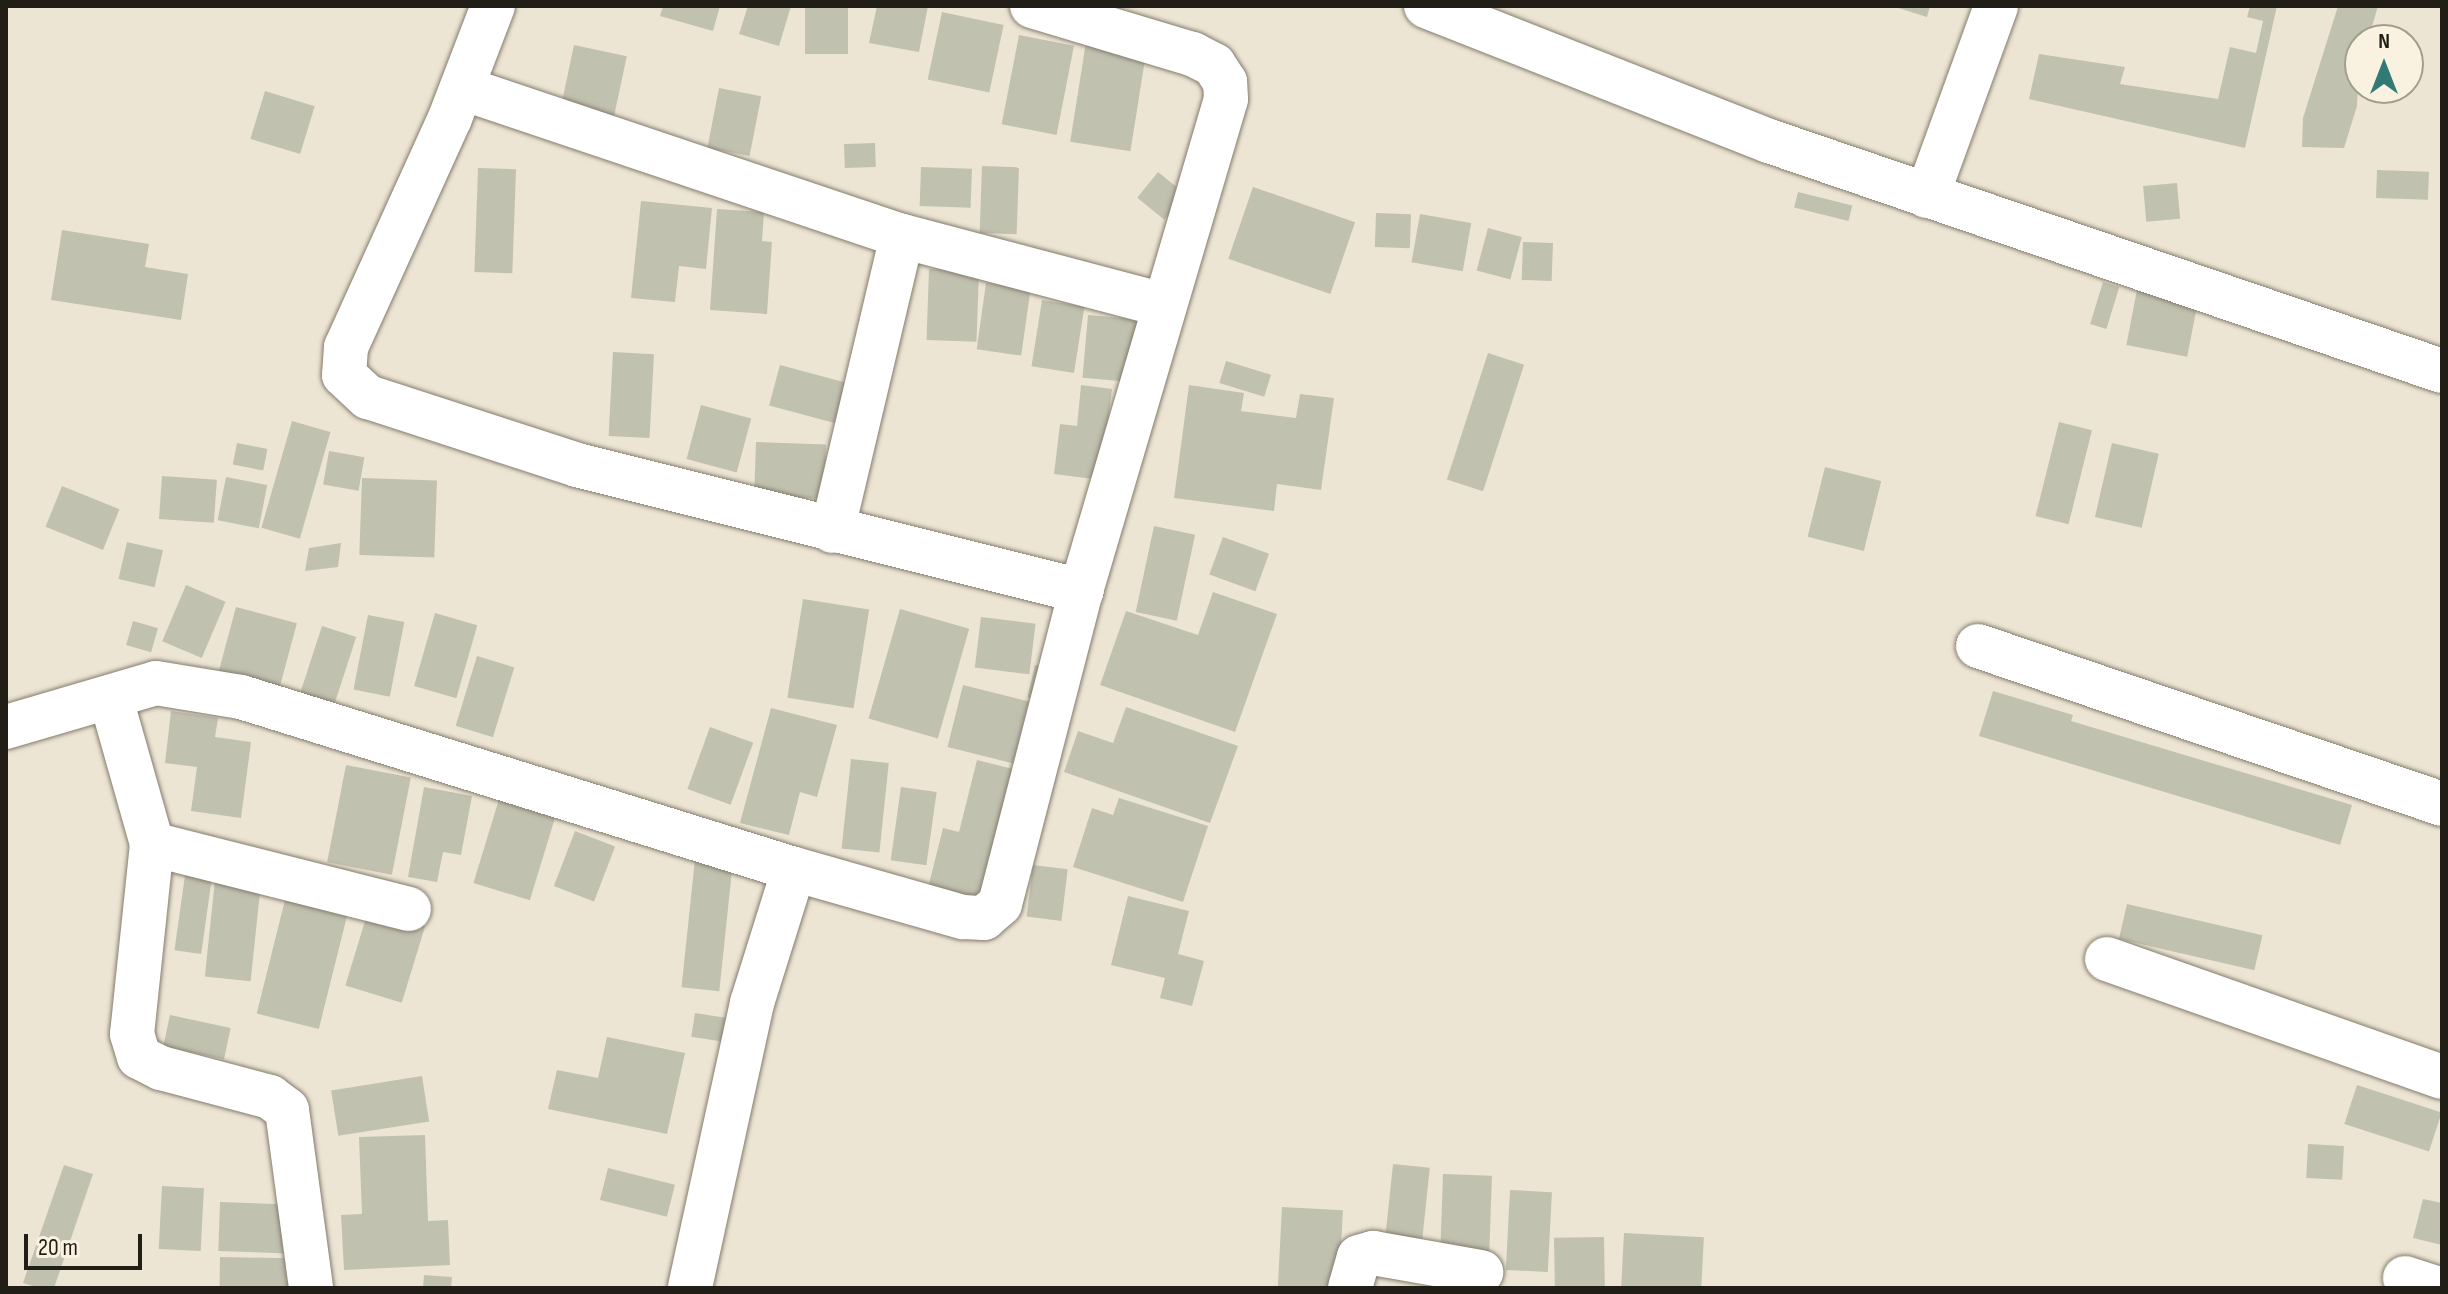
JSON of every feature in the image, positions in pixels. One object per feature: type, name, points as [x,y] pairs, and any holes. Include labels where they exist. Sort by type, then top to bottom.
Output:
[{"type":"street","points":[[493,6],[462,88],[346,347],[344,375],[368,397],[547,455],[832,531],[1081,591]]},
{"type":"street","points":[[6,727],[111,699],[156,683],[241,697],[794,869],[963,917],[984,918],[1000,904],[1081,591],[1226,99],[1225,82],[1214,65],[1192,54],[1032,6]]},
{"type":"street","points":[[1426,6],[1769,141],[2442,371]]},
{"type":"street","points":[[1927,196],[1996,6]]},
{"type":"street","points":[[462,88],[902,236],[1164,305]]},
{"type":"street","points":[[832,531],[902,236]]},
{"type":"street","points":[[1978,646],[2442,804]]},
{"type":"street","points":[[111,699],[152,844],[132,1034],[139,1057],[270,1097],[287,1110],[311,1288]]},
{"type":"street","points":[[152,844],[409,909]]},
{"type":"street","points":[[690,1288],[752,1003],[794,869]]},
{"type":"street","points":[[2107,959],[2442,1077]]},
{"type":"street","points":[[1350,1288],[1359,1257],[1373,1253],[1481,1272]]},
{"type":"building","points":[[663,6],[720,6],[713,31],[660,16]]},
{"type":"building","points":[[748,6],[791,6],[779,46],[739,34]]},
{"type":"building","points":[[805,6],[848,6],[848,54],[805,54]]},
{"type":"building","points":[[877,6],[928,6],[919,52],[869,43]]},
{"type":"building","points":[[1892,6],[1930,6],[1927,17]]},
{"type":"building","points":[[2250,6],[2277,6],[2245,148],[2029,99],[2039,54],[2125,67],[2120,84],[2218,99],[2230,47],[2256,53],[2263,21],[2247,17]]},
{"type":"building","points":[[2338,6],[2378,6],[2373,24],[2344,24],[2344,104],[2357,104],[2344,148],[2302,147],[2303,118]]},
{"type":"building","points":[[942,12],[1004,25],[989,93],[928,79]]},
{"type":"building","points":[[1019,35],[1074,46],[1057,135],[1002,124]]},
{"type":"building","points":[[1086,42],[1146,52],[1130,151],[1070,142]]},
{"type":"building","points":[[574,45],[627,56],[614,117],[561,106]]},
{"type":"building","points":[[719,88],[761,96],[750,156],[707,148]]},
{"type":"building","points":[[265,91],[315,106],[300,154],[250,139]]},
{"type":"building","points":[[875,143],[876,167],[845,168],[844,144]]},
{"type":"building","points":[[982,166],[1019,167],[1017,234],[980,233]]},
{"type":"building","points":[[921,167],[972,169],[971,208],[920,206]]},
{"type":"building","points":[[478,168],[516,169],[512,273],[474,272]]},
{"type":"building","points":[[2377,170],[2429,172],[2428,200],[2376,198]]},
{"type":"building","points":[[1158,172],[1185,194],[1164,220],[1137,198]]},
{"type":"building","points":[[2177,183],[2180,219],[2146,222],[2143,186]]},
{"type":"building","points":[[1253,187],[1355,222],[1330,294],[1228,259]]},
{"type":"building","points":[[1798,192],[1852,206],[1848,221],[1794,208]]},
{"type":"building","points":[[641,201],[712,208],[706,269],[679,266],[675,302],[631,298]]},
{"type":"building","points":[[717,209],[764,212],[762,241],[772,242],[767,314],[710,310]]},
{"type":"building","points":[[1376,213],[1411,214],[1410,248],[1375,247]]},
{"type":"building","points":[[1420,214],[1471,223],[1463,271],[1411,262]]},
{"type":"building","points":[[1488,228],[1522,237],[1510,280],[1477,271]]},
{"type":"building","points":[[62,230],[149,244],[145,267],[188,274],[181,320],[51,300]]},
{"type":"building","points":[[1523,242],[1553,243],[1552,281],[1522,280]]},
{"type":"building","points":[[929,269],[979,271],[976,342],[927,340]]},
{"type":"building","points":[[2103,282],[2119,287],[2106,329],[2090,324]]},
{"type":"building","points":[[986,283],[1031,289],[1021,356],[977,349]]},
{"type":"building","points":[[2137,290],[2198,302],[2187,357],[2126,345]]},
{"type":"building","points":[[1042,300],[1084,307],[1074,373],[1032,366]]},
{"type":"building","points":[[1088,315],[1137,319],[1131,382],[1083,378]]},
{"type":"building","points":[[613,352],[654,354],[650,438],[609,436]]},
{"type":"building","points":[[1488,353],[1524,365],[1483,491],[1447,479]]},
{"type":"building","points":[[1226,361],[1271,375],[1264,397],[1219,383]]},
{"type":"building","points":[[780,365],[860,386],[849,427],[769,406]]},
{"type":"building","points":[[1081,385],[1112,389],[1101,480],[1054,474],[1060,424],[1077,426]]},
{"type":"building","points":[[1189,385],[1244,393],[1241,411],[1296,418],[1300,394],[1334,398],[1321,490],[1277,484],[1274,511],[1174,498]]},
{"type":"building","points":[[701,405],[751,418],[737,473],[687,459]]},
{"type":"building","points":[[292,421],[330,432],[300,539],[261,528]]},
{"type":"building","points":[[2059,422],[2092,430],[2069,524],[2036,516]]},
{"type":"building","points":[[756,442],[826,444],[824,498],[754,496]]},
{"type":"building","points":[[237,443],[267,449],[263,471],[233,465]]},
{"type":"building","points":[[2112,443],[2159,454],[2142,528],[2095,517]]},
{"type":"building","points":[[329,451],[364,457],[359,491],[323,484]]},
{"type":"building","points":[[1825,467],[1881,481],[1864,551],[1808,537]]},
{"type":"building","points":[[162,476],[217,480],[214,523],[159,519]]},
{"type":"building","points":[[226,477],[267,485],[259,528],[218,520]]},
{"type":"building","points":[[362,478],[437,481],[434,558],[359,555]]},
{"type":"building","points":[[62,486],[119,509],[103,550],[46,527]]},
{"type":"building","points":[[1154,526],[1195,535],[1177,621],[1136,612]]},
{"type":"building","points":[[1223,537],[1269,554],[1255,591],[1209,575]]},
{"type":"building","points":[[127,542],[163,550],[155,587],[118,579]]},
{"type":"building","points":[[341,543],[338,567],[305,571],[309,548]]},
{"type":"building","points":[[186,585],[226,602],[202,658],[162,641]]},
{"type":"building","points":[[1213,592],[1277,614],[1235,732],[1100,685],[1126,611],[1198,635]]},
{"type":"building","points":[[803,599],[869,609],[854,708],[787,698]]},
{"type":"building","points":[[236,607],[297,623],[280,688],[219,672]]},
{"type":"building","points":[[900,609],[969,629],[938,738],[869,719]]},
{"type":"building","points":[[435,613],[477,625],[456,698],[414,686]]},
{"type":"building","points":[[368,615],[404,622],[390,697],[353,690]]},
{"type":"building","points":[[981,617],[1036,624],[1029,674],[975,668]]},
{"type":"building","points":[[133,621],[158,628],[151,652],[126,645]]},
{"type":"building","points":[[322,626],[356,637],[332,710],[298,699]]},
{"type":"building","points":[[477,656],[514,667],[493,737],[456,726]]},
{"type":"building","points":[[1035,665],[1056,670],[1049,702],[1028,697]]},
{"type":"building","points":[[963,685],[1029,701],[1013,764],[948,747]]},
{"type":"building","points":[[1993,691],[2073,715],[2071,721],[2352,805],[2340,845],[1979,736]]},
{"type":"building","points":[[1126,707],[1238,746],[1210,823],[1064,772],[1078,731],[1113,743]]},
{"type":"building","points":[[771,708],[837,725],[817,797],[800,792],[789,835],[740,823]]},
{"type":"building","points":[[171,711],[218,718],[215,737],[251,742],[241,818],[191,811],[197,767],[165,763]]},
{"type":"building","points":[[710,727],[753,743],[731,805],[687,789]]},
{"type":"building","points":[[851,759],[889,763],[879,852],[842,849]]},
{"type":"building","points":[[977,760],[1017,770],[982,906],[927,892],[943,828],[959,832]]},
{"type":"building","points":[[346,765],[411,778],[392,875],[327,862]]},
{"type":"building","points":[[424,787],[472,796],[461,855],[443,852],[437,882],[408,877]]},
{"type":"building","points":[[901,787],[937,792],[926,865],[891,860]]},
{"type":"building","points":[[500,796],[556,813],[530,900],[473,883]]},
{"type":"building","points":[[1119,798],[1208,826],[1183,902],[1073,867],[1092,808],[1113,815]]},
{"type":"building","points":[[575,831],[615,846],[594,901],[554,886]]},
{"type":"building","points":[[695,859],[733,863],[719,991],[682,987]]},
{"type":"building","points":[[1033,865],[1068,869],[1061,921],[1027,917]]},
{"type":"building","points":[[186,868],[213,872],[201,954],[174,950]]},
{"type":"building","points":[[215,880],[261,885],[251,981],[205,976]]},
{"type":"building","points":[[1128,896],[1189,911],[1178,954],[1204,961],[1192,1006],[1160,998],[1165,978],[1111,965]]},
{"type":"building","points":[[285,900],[347,915],[319,1029],[257,1014]]},
{"type":"building","points":[[2127,904],[2262,935],[2254,970],[2119,939]]},
{"type":"building","points":[[369,908],[425,925],[402,1003],[345,985]]},
{"type":"building","points":[[695,1013],[726,1018],[722,1042],[691,1037]]},
{"type":"building","points":[[170,1015],[231,1028],[224,1059],[163,1046]]},
{"type":"building","points":[[607,1037],[685,1053],[667,1134],[548,1109],[557,1070],[598,1078]]},
{"type":"building","points":[[422,1076],[429,1121],[338,1136],[331,1090]]},
{"type":"building","points":[[2357,1085],[2442,1113],[2429,1151],[2344,1124]]},
{"type":"building","points":[[425,1135],[428,1221],[448,1220],[450,1265],[344,1270],[341,1215],[362,1214],[359,1137]]},
{"type":"building","points":[[2308,1144],[2344,1146],[2342,1180],[2306,1178]]},
{"type":"building","points":[[1393,1164],[1430,1168],[1422,1238],[1386,1235]]},
{"type":"building","points":[[64,1165],[93,1174],[54,1288],[39,1288],[23,1283]]},
{"type":"building","points":[[608,1168],[675,1185],[667,1217],[600,1200]]},
{"type":"building","points":[[1443,1174],[1492,1176],[1489,1252],[1440,1250]]},
{"type":"building","points":[[162,1186],[204,1188],[201,1251],[159,1249]]},
{"type":"building","points":[[1510,1190],[1552,1192],[1548,1272],[1506,1270]]},
{"type":"building","points":[[2423,1199],[2442,1203],[2442,1245],[2413,1238]]},
{"type":"building","points":[[220,1202],[297,1205],[295,1254],[218,1251]]},
{"type":"building","points":[[1282,1207],[1343,1210],[1339,1288],[1278,1288]]},
{"type":"building","points":[[1624,1233],[1704,1237],[1701,1288],[1621,1288]]},
{"type":"building","points":[[1604,1237],[1605,1288],[1555,1288],[1554,1238]]},
{"type":"building","points":[[220,1257],[300,1258],[299,1288],[219,1288]]},
{"type":"building","points":[[424,1275],[452,1277],[451,1288],[423,1288]]}]
